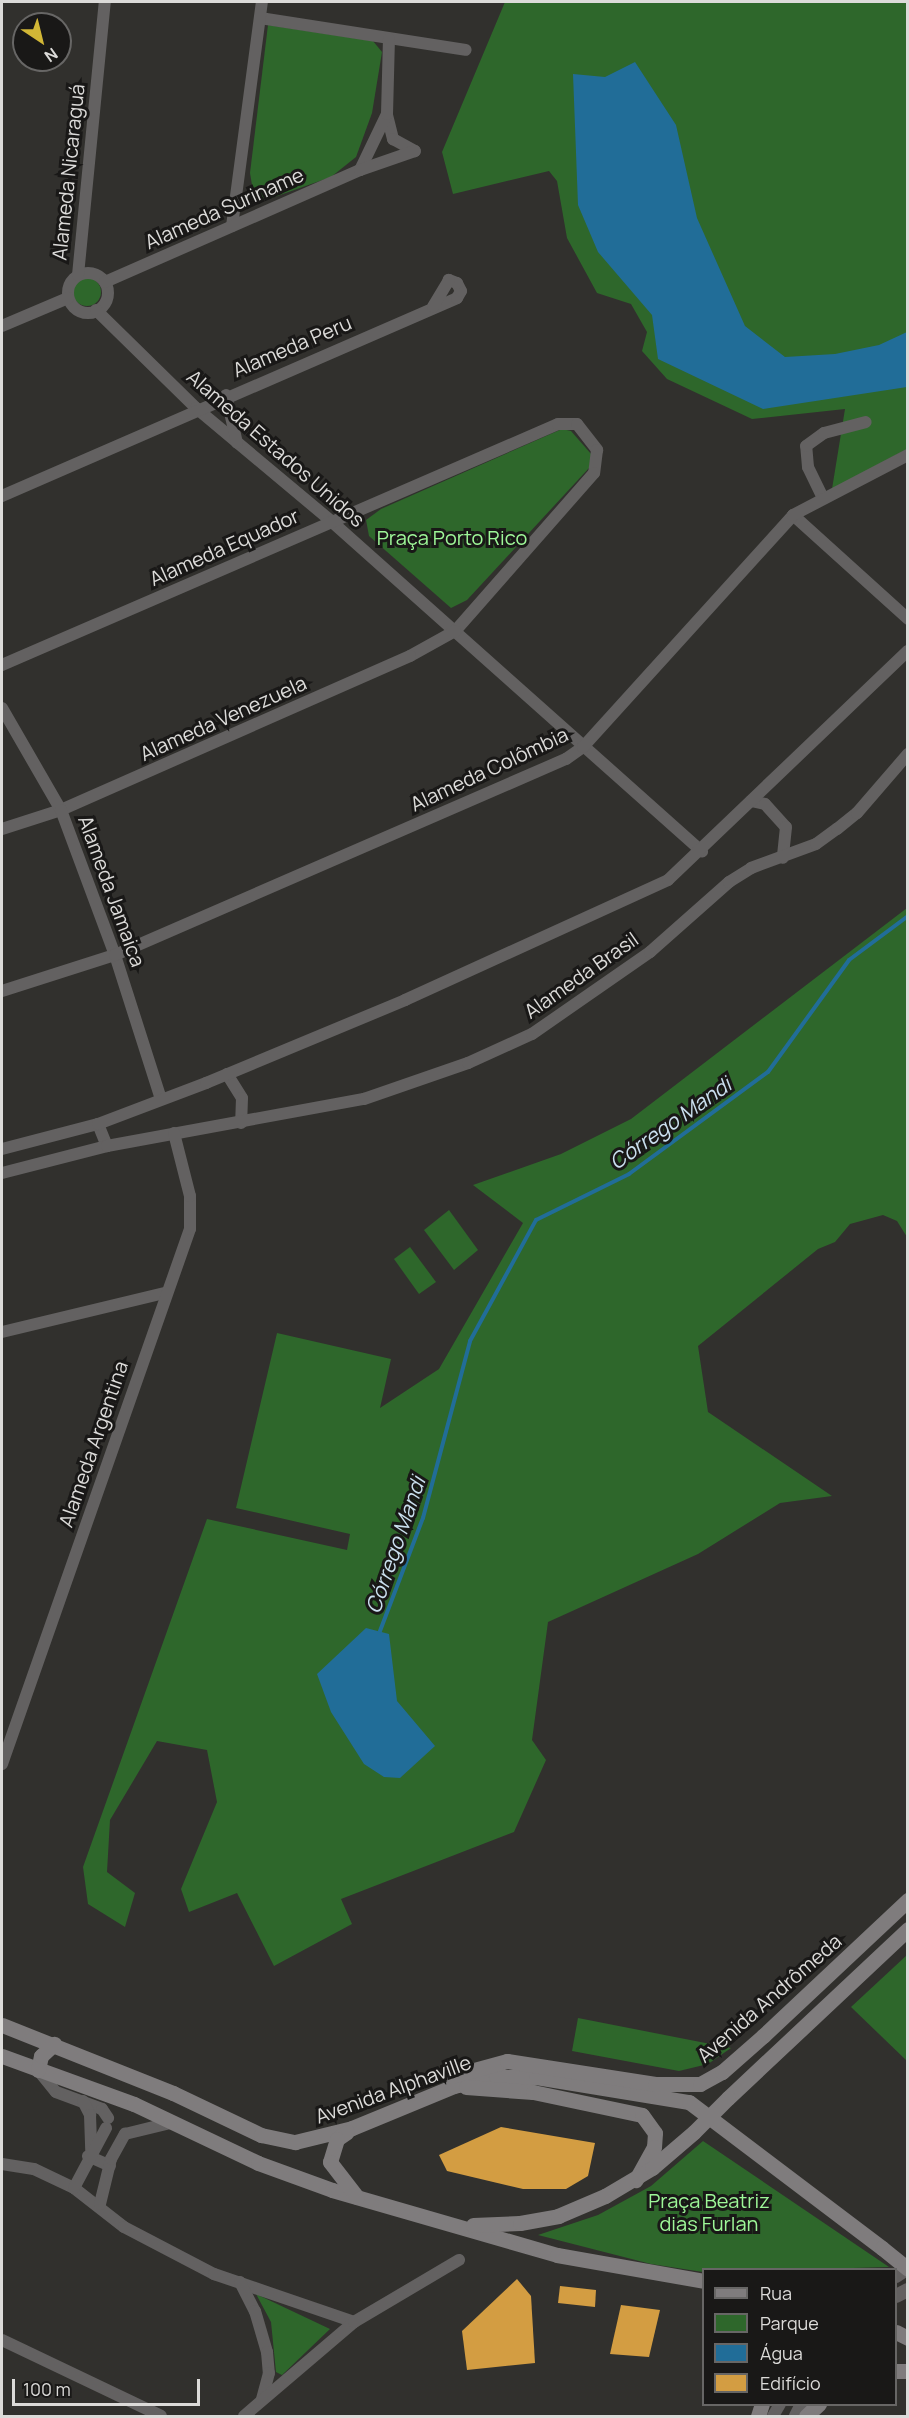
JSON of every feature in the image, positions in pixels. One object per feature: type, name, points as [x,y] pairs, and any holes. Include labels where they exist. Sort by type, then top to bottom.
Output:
[{"type":"main road","name":"Avenida Andrômeda","points":[[401,2108],[450,2077],[507,2061],[655,2084],[700,2084],[722,2072],[907,1901]]},
{"type":"main road","name":"Avenida Andrômeda","points":[[458,2225],[520,2223],[558,2216],[636,2180],[694,2132],[908,1929]]},
{"type":"main road","points":[[802,2000],[801,2014],[807,2024]]},
{"type":"main road","name":"Avenida Alphaville","points":[[2,2025],[54,2044],[261,2135],[295,2142],[352,2128],[454,2086],[496,2077],[536,2077],[689,2102],[908,2268]]},
{"type":"main road","points":[[38,2070],[41,2056],[54,2044]]},
{"type":"main road","points":[[2,2056],[174,2122],[258,2163],[357,2197],[557,2255],[702,2281]]},
{"type":"main road","points":[[454,2086],[533,2092],[642,2115],[655,2133],[654,2147],[636,2180]]},
{"type":"main road","points":[[352,2128],[337,2139],[330,2162],[357,2197]]},
{"type":"street","name":"Alameda Nicaraguá","points":[[78,275],[105,2]]},
{"type":"street","points":[[232,226],[262,2]]},
{"type":"street","points":[[260,18],[466,50]]},
{"type":"street","points":[[360,170],[387,114],[389,39]]},
{"type":"street","name":"Alameda Suriname","points":[[105,282],[360,170],[415,151],[393,139],[387,114]]},
{"type":"street","points":[[91,273],[105,282],[107,297],[96,310],[82,312],[68,298],[69,285],[78,275],[91,273]]},
{"type":"street","points":[[2,326],[68,298]]},
{"type":"street","name":"Alameda Peru","points":[[2,496],[196,408],[433,307]]},
{"type":"street","name":"Alameda Estados Unidos","points":[[96,310],[196,408],[331,521],[702,852]]},
{"type":"street","points":[[226,395],[238,445]]},
{"type":"street","name":"Alameda Equador","points":[[2,665],[331,521],[569,422],[577,424],[597,450],[594,473],[455,631]]},
{"type":"street","points":[[824,498],[808,467],[806,446],[824,433],[866,422]]},
{"type":"street","name":"Alameda Colômbia","points":[[2,991],[115,955],[486,796],[583,747],[793,515],[908,455]]},
{"type":"street","points":[[793,515],[908,619]]},
{"type":"street","name":"Alameda Venezuela","points":[[2,828],[61,810],[400,661],[455,631]]},
{"type":"street","name":"Alameda Brasil","points":[[2,1149],[98,1124],[227,1074],[622,904],[668,880],[702,852],[751,801],[908,651]]},
{"type":"street","name":"Alameda Jamaica","points":[[2,708],[61,810],[115,955],[161,1099]]},
{"type":"street","name":"Alameda Brasil","points":[[2,1173],[107,1146],[364,1099],[468,1063],[532,1034],[632,966],[729,882],[751,868],[816,844],[857,813],[908,754]]},
{"type":"street","points":[[751,801],[765,804],[786,827],[783,858]]},
{"type":"street","points":[[227,1074],[242,1098],[241,1123]]},
{"type":"street","points":[[98,1124],[107,1146]]},
{"type":"street","name":"Alameda Argentina","points":[[2,1764],[165,1293],[190,1229],[190,1196],[174,1133]]},
{"type":"street","points":[[2,1332],[165,1293]]},
{"type":"street","points":[[38,2070],[56,2092],[102,2109],[107,2123],[74,2188]]},
{"type":"street","points":[[82,2101],[90,2115],[90,2153]]},
{"type":"street","points":[[100,2204],[110,2166],[125,2134],[174,2122]]},
{"type":"street","points":[[90,2153],[110,2166]]},
{"type":"street","points":[[2,2164],[34,2169],[74,2188],[100,2204],[124,2227],[240,2283],[354,2322]]},
{"type":"street","points":[[244,2416],[354,2322],[459,2260]]},
{"type":"street","points":[[240,2283],[255,2312],[267,2352],[269,2373],[262,2399]]},
{"type":"street","points":[[2,2340],[161,2416]]},
{"type":"green space","points":[[505,2],[907,2],[907,449],[832,489],[845,409],[752,419],[667,379],[642,351],[647,332],[631,304],[597,293],[567,238],[557,181],[549,171],[453,194],[442,152]]},
{"type":"green space","points":[[268,25],[373,41],[382,52],[372,113],[356,157],[331,177],[266,200],[253,191],[250,173]]},
{"type":"green space","points":[[87,278],[97,282],[101,292],[97,302],[87,306],[77,302],[73,292],[77,282]]},
{"type":"green space","name":"Praça Porto Rico","points":[[562,429],[571,431],[592,455],[589,468],[467,600],[451,608],[369,536],[366,520],[381,509]]},
{"type":"green space","points":[[907,908],[907,1237],[897,1221],[883,1215],[850,1224],[835,1242],[818,1249],[698,1346],[708,1412],[832,1496],[780,1503],[698,1554],[548,1622],[532,1740],[546,1760],[514,1832],[341,1899],[352,1924],[274,1966],[237,1893],[189,1912],[181,1889],[217,1802],[207,1750],[157,1741],[110,1820],[107,1872],[135,1893],[125,1927],[88,1904],[83,1867],[207,1519],[347,1550],[350,1534],[236,1508],[277,1333],[391,1359],[380,1408],[439,1369],[523,1223],[473,1185],[561,1154],[631,1119]]},
{"type":"green space","points":[[449,1210],[478,1250],[454,1270],[424,1230]]},
{"type":"green space","points":[[410,1247],[436,1282],[419,1294],[394,1259]]},
{"type":"green space","points":[[907,1955],[907,2061],[851,2007]]},
{"type":"green space","points":[[578,2018],[731,2048],[708,2064],[679,2071],[572,2051]]},
{"type":"green space","name":"Praça Beatriz dias Furlan","points":[[703,2141],[889,2267],[702,2268],[702,2272],[651,2264],[538,2235],[598,2215],[651,2186]]},
{"type":"green space","points":[[256,2294],[330,2329],[282,2375],[276,2372],[271,2322]]},
{"type":"water","points":[[635,62],[676,125],[697,218],[745,326],[785,357],[835,354],[879,345],[907,332],[907,387],[763,409],[658,359],[652,315],[598,252],[578,205],[573,74],[605,77]]},
{"type":"water","points":[[366,1628],[389,1634],[397,1701],[435,1746],[400,1778],[384,1777],[364,1764],[331,1712],[317,1674]]},
{"type":"building","points":[[501,2127],[595,2143],[588,2176],[566,2189],[523,2189],[447,2171],[439,2155]]},
{"type":"building","points":[[517,2279],[531,2296],[535,2363],[467,2370],[462,2331]]},
{"type":"building","points":[[560,2286],[596,2290],[595,2307],[558,2303]]},
{"type":"building","points":[[621,2305],[660,2310],[649,2357],[610,2354]]},
{"type":"waterway","name":"Córrego Mandi","points":[[380,1631],[423,1518],[470,1341],[536,1220],[629,1174],[768,1072],[849,960],[908,916]]}]
